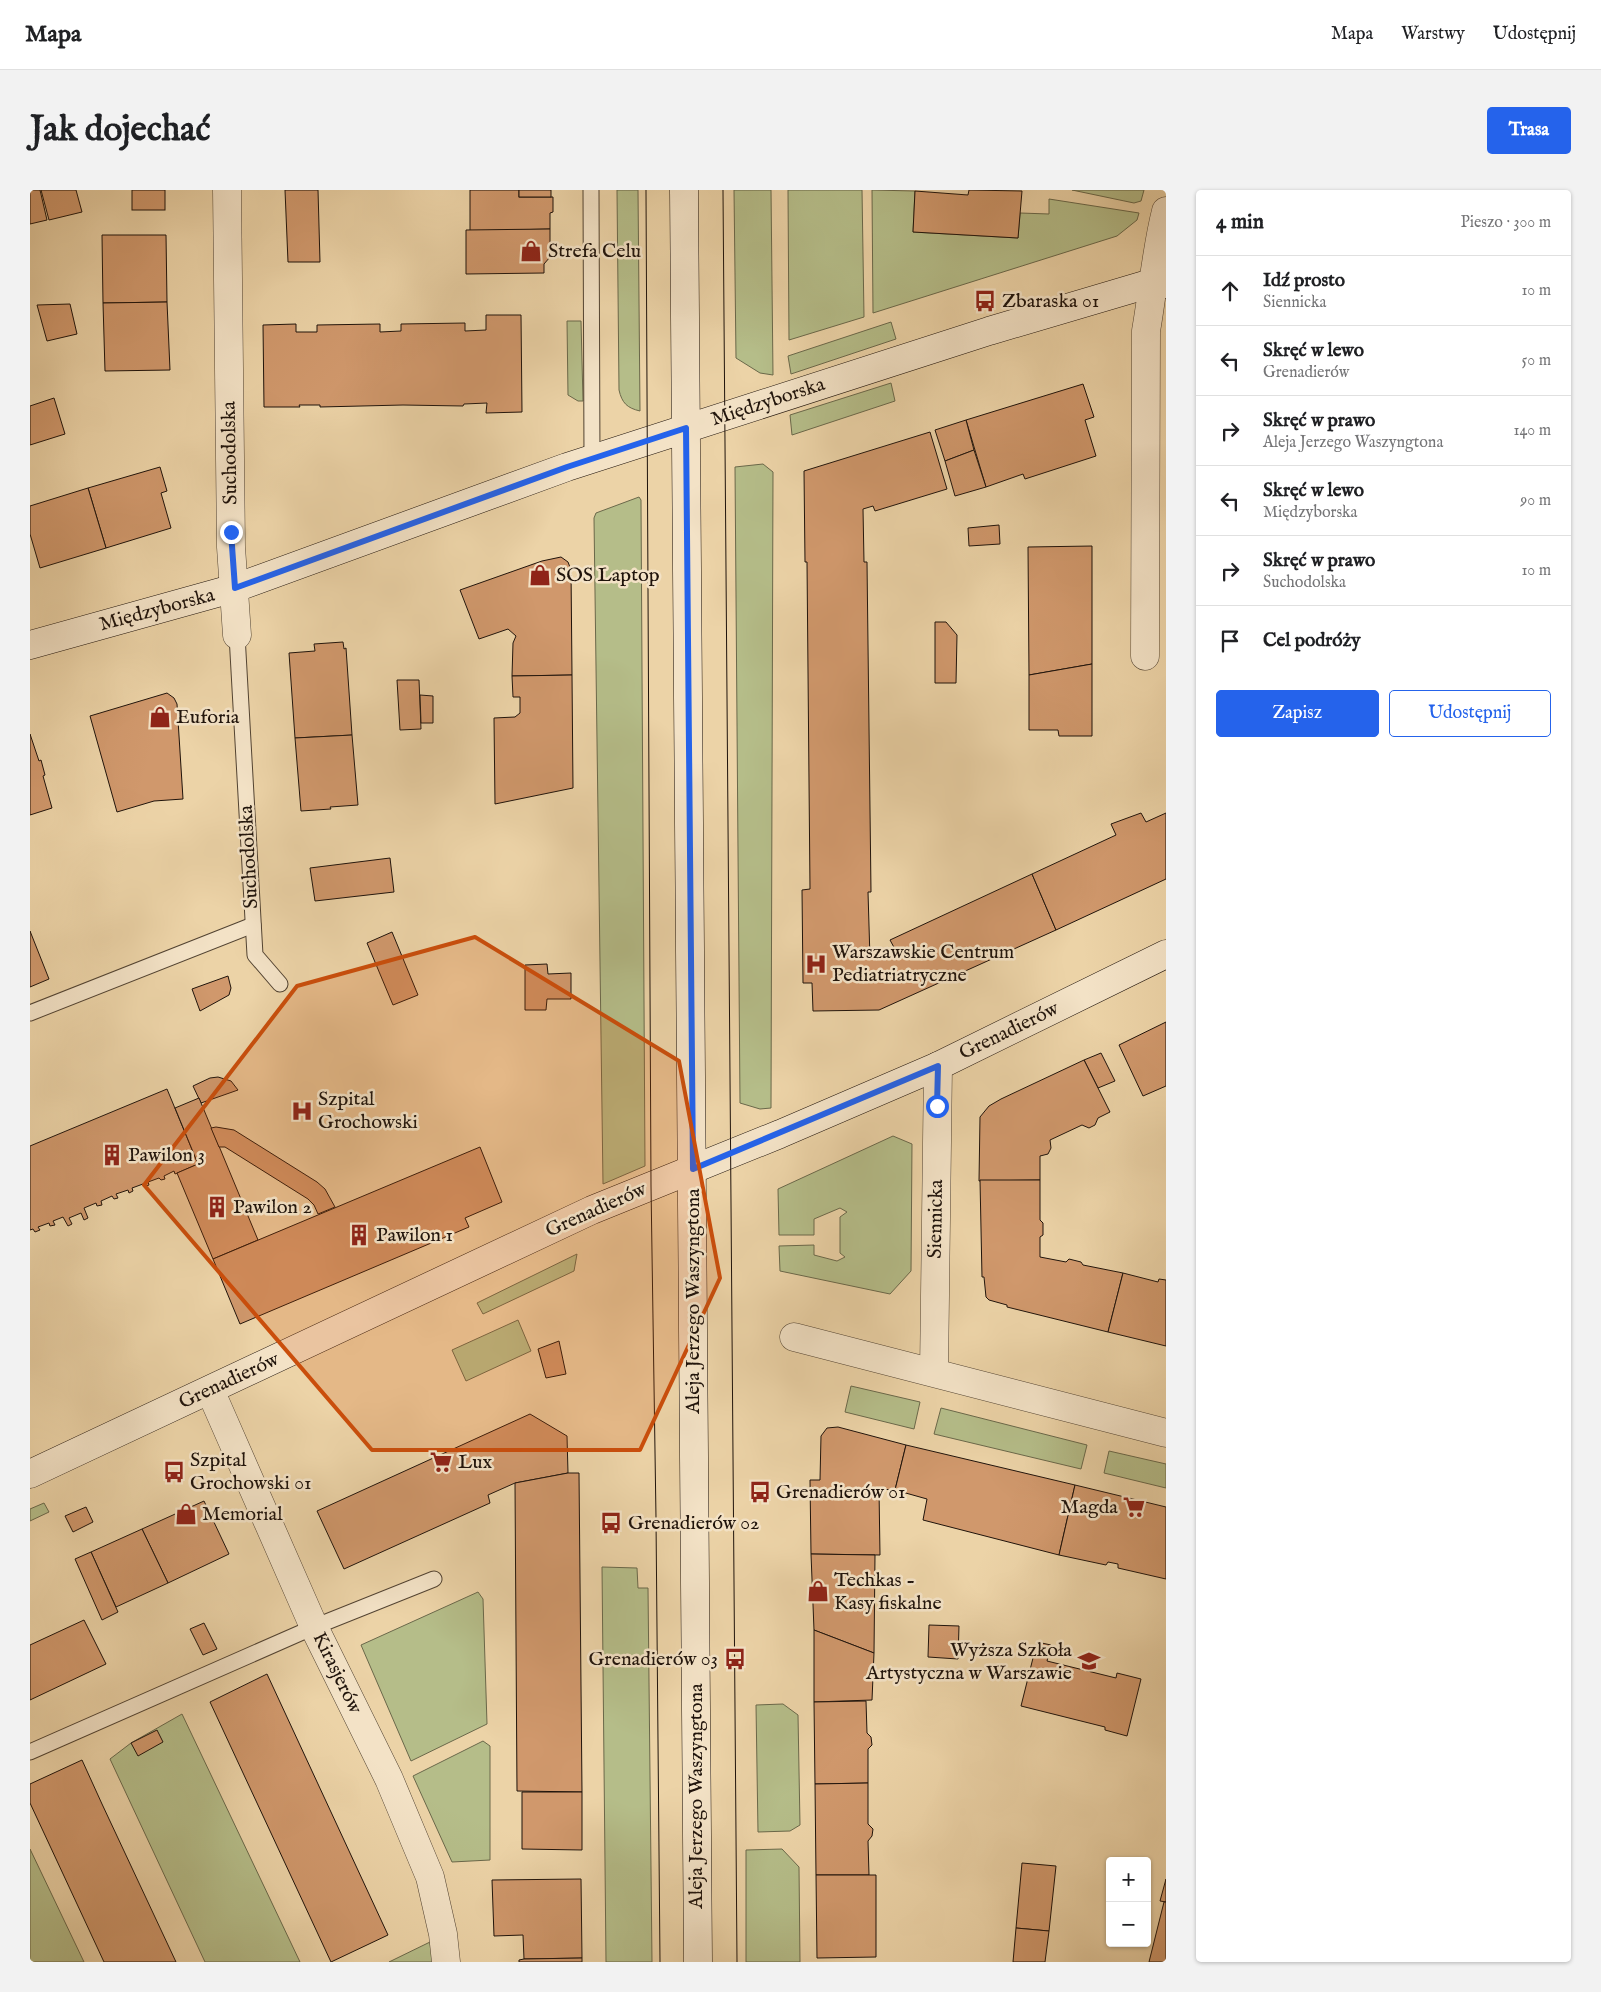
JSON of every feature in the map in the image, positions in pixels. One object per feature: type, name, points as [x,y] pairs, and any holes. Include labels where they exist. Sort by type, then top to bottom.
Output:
[{"type":"street","name":"Suchodolska","points":[[227,190],[230,547],[235,588],[237,635]]},
{"type":"street","name":"Aleja Jerzego Waszyngtona","points":[[684,190],[698,1962]]},
{"type":"street","points":[[1145,656],[1146,331],[1160,283],[1160,236],[1166,211]]},
{"type":"street","name":"Międzyborska","points":[[30,645],[235,588],[592,459],[686,428],[989,331],[1160,283]]},
{"type":"street","name":"Grenadierów","points":[[30,1474],[592,1210],[938,1066],[1166,954]]},
{"type":"street","name":"Siennicka","points":[[934,1372],[938,1066]]},
{"type":"street","points":[[794,1337],[1166,1433]]},
{"type":"street","name":"Kirasjerów","points":[[210,1390],[314,1627],[389,1779],[430,1877],[443,1934],[446,1962]]},
{"type":"lane","points":[[591,190],[592,459]]},
{"type":"lane","name":"Suchodolska","points":[[237,635],[254,955],[280,984]]},
{"type":"lane","name":"Suchodolska","points":[[30,1013],[253,925]]},
{"type":"lane","points":[[30,1752],[314,1627],[434,1579]]},
{"type":"highlighted area","points":[[475,937],[679,1061],[720,1278],[640,1450],[372,1450],[144,1185],[297,986]]},
{"type":"green space","points":[[617,190],[638,190],[640,411],[626,404],[619,390]]},
{"type":"green space","points":[[734,190],[771,190],[773,375],[760,373],[736,358]]},
{"type":"green space","points":[[788,190],[862,190],[864,317],[789,340]]},
{"type":"green space","points":[[872,190],[915,191],[913,232],[1018,238],[1020,213],[1049,214],[1049,199],[1139,213],[1137,220],[1117,236],[873,313]]},
{"type":"green space","points":[[1072,190],[1144,190],[1141,201],[1134,203]]},
{"type":"green space","points":[[567,321],[581,321],[583,401],[578,401],[568,395]]},
{"type":"green space","points":[[891,322],[896,339],[791,374],[788,356]]},
{"type":"green space","points":[[891,383],[895,401],[792,435],[790,415]]},
{"type":"green space","points":[[763,464],[773,472],[771,1108],[760,1109],[740,1103],[735,467]]},
{"type":"green space","points":[[639,497],[641,500],[645,1166],[603,1184],[594,518],[596,513]]},
{"type":"green space","points":[[893,1136],[912,1144],[911,1271],[890,1294],[780,1271],[779,1246],[814,1245],[814,1255],[837,1261],[845,1257],[840,1253],[840,1217],[847,1212],[840,1208],[814,1219],[814,1235],[779,1235],[778,1189]]},
{"type":"green space","points":[[577,1254],[574,1271],[483,1314],[477,1303]]},
{"type":"green space","points":[[518,1320],[531,1351],[466,1381],[452,1350]]},
{"type":"green space","points":[[851,1386],[920,1402],[914,1429],[845,1412]]},
{"type":"green space","points":[[941,1408],[1087,1445],[1081,1469],[934,1434]]},
{"type":"green space","points":[[1109,1451],[1166,1464],[1166,1488],[1104,1473]]},
{"type":"green space","points":[[44,1503],[49,1512],[30,1521],[30,1509]]},
{"type":"green space","points":[[602,1567],[637,1568],[638,1588],[648,1588],[652,1962],[606,1962]]},
{"type":"green space","points":[[478,1592],[483,1599],[487,1724],[411,1761],[361,1645]]},
{"type":"green space","points":[[783,1704],[798,1715],[800,1825],[790,1831],[758,1832],[756,1705]]},
{"type":"green space","points":[[182,1714],[300,1962],[205,1962],[110,1759],[131,1743]]},
{"type":"green space","points":[[483,1741],[490,1746],[490,1860],[452,1862],[413,1776]]},
{"type":"green space","points":[[30,1849],[84,1962],[30,1962]]},
{"type":"green space","points":[[782,1849],[799,1867],[800,1962],[746,1962],[746,1850]]},
{"type":"green space","points":[[430,1942],[433,1962],[389,1962]]},
{"type":"building","points":[[30,190],[40,190],[47,220],[30,224]]},
{"type":"building","points":[[41,190],[76,190],[82,212],[49,220]]},
{"type":"building","points":[[132,190],[165,190],[165,210],[132,210]]},
{"type":"building","points":[[285,190],[318,190],[320,262],[288,262]]},
{"type":"building","points":[[470,190],[519,190],[519,197],[553,197],[550,229],[470,231]]},
{"type":"building","points":[[519,190],[551,190],[551,197],[519,197]]},
{"type":"building","points":[[969,190],[1022,191],[1018,238],[913,232],[915,191],[968,195]]},
{"type":"building","points":[[550,229],[550,257],[544,264],[544,273],[466,274],[466,230]]},
{"type":"building","points":[[102,235],[166,235],[167,302],[103,303]]},
{"type":"building","points":[[167,302],[170,370],[105,371],[103,303]]},
{"type":"building","points":[[70,304],[77,334],[47,341],[37,305]]},
{"type":"building","points":[[486,315],[521,315],[522,412],[486,413],[487,403],[464,404],[463,406],[320,407],[320,405],[299,405],[300,407],[264,407],[263,325],[296,324],[296,332],[317,332],[317,325],[380,324],[380,332],[401,331],[401,324],[465,323],[465,331],[486,330]]},
{"type":"building","points":[[1083,384],[1094,417],[1085,420],[1096,456],[1025,479],[1023,474],[986,487],[966,420]]},
{"type":"building","points":[[54,398],[65,434],[30,445],[30,406]]},
{"type":"building","points":[[966,420],[974,450],[945,461],[935,430]]},
{"type":"building","points":[[930,432],[947,489],[875,511],[873,506],[863,509],[864,562],[867,562],[871,892],[868,892],[870,959],[882,959],[896,951],[890,940],[1032,874],[1056,930],[879,1010],[813,1011],[812,983],[803,983],[802,890],[810,889],[807,562],[805,562],[804,471]]},
{"type":"building","points":[[974,450],[986,487],[955,496],[945,461]]},
{"type":"building","points":[[160,467],[167,491],[161,493],[171,528],[106,548],[88,488]]},
{"type":"building","points":[[88,488],[106,548],[40,568],[30,534],[30,506]]},
{"type":"building","points":[[999,525],[1000,544],[969,546],[968,528]]},
{"type":"building","points":[[1092,546],[1092,664],[1029,675],[1028,547]]},
{"type":"building","points":[[561,557],[568,562],[571,570],[572,675],[512,676],[513,643],[516,636],[508,629],[479,639],[460,590],[542,561]]},
{"type":"building","points":[[935,622],[946,622],[957,635],[956,683],[935,683]]},
{"type":"building","points":[[343,642],[344,649],[346,648],[352,735],[295,738],[289,653],[315,651],[314,644]]},
{"type":"building","points":[[1092,664],[1092,736],[1059,736],[1058,730],[1029,730],[1029,675]]},
{"type":"building","points":[[572,675],[573,788],[495,804],[494,718],[515,717],[520,713],[520,697],[513,697],[512,676]]},
{"type":"building","points":[[397,680],[419,680],[421,729],[400,730]]},
{"type":"building","points":[[167,693],[174,698],[177,704],[183,799],[154,801],[117,812],[90,716]]},
{"type":"building","points":[[420,695],[433,696],[433,723],[421,723]]},
{"type":"building","points":[[30,734],[39,761],[41,760],[45,775],[43,776],[52,808],[30,815]]},
{"type":"building","points":[[352,735],[358,805],[301,811],[295,738]]},
{"type":"building","points":[[1141,813],[1146,822],[1166,813],[1166,879],[1056,930],[1032,874],[1116,835],[1111,824]]},
{"type":"building","points":[[390,858],[394,892],[315,901],[310,868]]},
{"type":"building","points":[[30,931],[49,979],[30,987]]},
{"type":"building","points":[[392,932],[418,995],[393,1005],[367,943]]},
{"type":"building","points":[[547,964],[548,974],[571,973],[571,999],[547,999],[546,1010],[525,1010],[525,965]]},
{"type":"building","points":[[228,976],[231,988],[229,995],[200,1011],[192,989]]},
{"type":"building","points":[[1166,1022],[1166,1086],[1143,1096],[1119,1045]]},
{"type":"building","points":[[1101,1053],[1115,1081],[1098,1088],[1084,1060]]},
{"type":"building","points":[[1084,1060],[1110,1112],[1098,1118],[1095,1125],[1089,1128],[1082,1125],[1050,1140],[1051,1148],[1048,1154],[1040,1156],[1040,1180],[979,1181],[980,1117],[989,1106]]},
{"type":"building","points":[[218,1077],[231,1081],[238,1090],[201,1103],[193,1086],[210,1078]]},
{"type":"building","name":"Pawilon 3","points":[[167,1089],[198,1164],[175,1174],[174,1171],[164,1176],[165,1179],[161,1180],[159,1178],[148,1182],[149,1185],[144,1187],[143,1184],[132,1188],[133,1191],[129,1193],[128,1190],[116,1194],[118,1198],[114,1199],[112,1196],[101,1201],[102,1205],[97,1206],[96,1203],[84,1208],[88,1218],[84,1220],[81,1213],[69,1218],[72,1224],[68,1226],[63,1217],[53,1221],[55,1225],[50,1226],[49,1223],[38,1227],[40,1230],[35,1232],[33,1229],[30,1230],[30,1146]]},
{"type":"building","name":"Pawilon 2","points":[[199,1098],[258,1240],[213,1259],[177,1173],[198,1164],[175,1108]]},
{"type":"building","points":[[211,1128],[234,1130],[317,1182],[325,1189],[335,1207],[318,1214],[314,1205],[308,1199],[225,1147],[219,1147]]},
{"type":"building","name":"Pawilon 1","points":[[480,1147],[502,1202],[465,1218],[469,1227],[240,1324],[213,1259]]},
{"type":"building","points":[[980,1180],[1040,1180],[1040,1220],[1043,1223],[1043,1235],[1040,1237],[1040,1257],[1066,1262],[1069,1259],[1081,1262],[1083,1265],[1123,1273],[1108,1332],[1007,1307],[1007,1305],[989,1300],[986,1297],[984,1277],[982,1277]]},
{"type":"building","points":[[1123,1273],[1158,1282],[1159,1279],[1166,1280],[1166,1346],[1108,1332]]},
{"type":"building","points":[[559,1341],[566,1374],[546,1378],[538,1349]]},
{"type":"building","points":[[530,1414],[567,1436],[568,1473],[515,1483],[488,1495],[490,1503],[344,1569],[317,1511]]},
{"type":"building","points":[[838,1427],[906,1445],[895,1490],[879,1489],[880,1555],[811,1554],[810,1480],[820,1480],[821,1436],[827,1428]]},
{"type":"building","points":[[906,1445],[1075,1485],[1059,1555],[923,1520],[927,1499],[895,1490]]},
{"type":"building","points":[[568,1473],[579,1473],[582,1792],[517,1791],[515,1483]]},
{"type":"building","points":[[1075,1485],[1166,1507],[1166,1579],[1118,1568],[1118,1564],[1108,1562],[1106,1565],[1059,1555]]},
{"type":"building","points":[[204,1501],[229,1554],[168,1583],[142,1529]]},
{"type":"building","points":[[86,1507],[93,1522],[73,1532],[65,1516]]},
{"type":"building","points":[[142,1529],[168,1583],[116,1607],[91,1552]]},
{"type":"building","points":[[91,1552],[118,1612],[102,1620],[75,1559]]},
{"type":"building","points":[[811,1554],[875,1555],[874,1653],[814,1630]]},
{"type":"building","points":[[84,1620],[106,1664],[30,1700],[30,1645]]},
{"type":"building","points":[[204,1623],[217,1649],[203,1655],[190,1629]]},
{"type":"building","points":[[929,1625],[959,1626],[958,1659],[928,1657]]},
{"type":"building","points":[[814,1630],[874,1653],[872,1700],[814,1702]]},
{"type":"building","points":[[1037,1642],[1051,1645],[1047,1661],[1116,1678],[1117,1673],[1141,1679],[1127,1736],[1105,1730],[1105,1727],[1021,1706]]},
{"type":"building","points":[[267,1674],[388,1935],[331,1962],[210,1702]]},
{"type":"building","points":[[866,1701],[867,1733],[871,1737],[872,1745],[868,1749],[868,1783],[815,1784],[814,1702]]},
{"type":"building","points":[[157,1730],[163,1742],[138,1756],[131,1743]]},
{"type":"building","points":[[82,1760],[176,1962],[104,1962],[30,1803],[30,1784]]},
{"type":"building","points":[[868,1783],[868,1824],[873,1829],[872,1836],[868,1841],[869,1875],[816,1875],[815,1784]]},
{"type":"building","points":[[522,1792],[582,1792],[582,1850],[522,1849]]},
{"type":"building","points":[[1022,1863],[1056,1866],[1049,1931],[1016,1928]]},
{"type":"building","points":[[816,1875],[876,1875],[876,1957],[817,1958]]},
{"type":"building","points":[[581,1879],[582,1958],[524,1959],[523,1935],[494,1936],[492,1880]]},
{"type":"building","points":[[1166,1879],[1166,1902],[1160,1901]]},
{"type":"building","points":[[1164,1902],[1166,1902],[1166,1962],[1149,1962]]},
{"type":"building","points":[[1016,1928],[1049,1931],[1045,1962],[1013,1962]]},
{"type":"building","points":[[582,1958],[582,1962],[519,1962],[519,1960],[524,1959]]},
{"type":"tram line","points":[[646,190],[651,1186],[660,1962]]},
{"type":"tram line","points":[[723,190],[737,1962]]},
{"type":"place","name":"Strefa Celu","points":[[531,251]]},
{"type":"place","name":"Zbaraska 01","points":[[985,301]]},
{"type":"place","name":"SOS Laptop","points":[[540,575]]},
{"type":"place","name":"Euforia","points":[[160,717]]},
{"type":"place","name":"Warszawskie Centrum Pediatriatryczne","points":[[816,964]]},
{"type":"place","name":"Szpital Grochowski","points":[[302,1111]]},
{"type":"place","name":"Pawilon 3","points":[[112,1155]]},
{"type":"place","name":"Pawilon 2","points":[[217,1207]]},
{"type":"place","name":"Pawilon 1","points":[[359,1235]]},
{"type":"place","name":"Lux","points":[[441,1462]]},
{"type":"place","name":"Szpital Grochowski 01","points":[[174,1472]]},
{"type":"place","name":"Grenadierów 01","points":[[760,1492]]},
{"type":"place","name":"Magda","points":[[1134,1507]]},
{"type":"place","name":"Memorial","points":[[186,1514]]},
{"type":"place","name":"Grenadierów 02","points":[[611,1523]]},
{"type":"place","name":"Techkas - Kasy fiskalne","points":[[818,1591]]},
{"type":"place","name":"Grenadierów 03","points":[[735,1659]]},
{"type":"place","name":"Wyższa Szkoła Artystyczna w Warszawie","points":[[1089,1661]]},
{"type":"route","points":[[231,532],[230,547],[235,588],[567,467],[686,428],[693,1169],[938,1066],[937,1106]]}]
